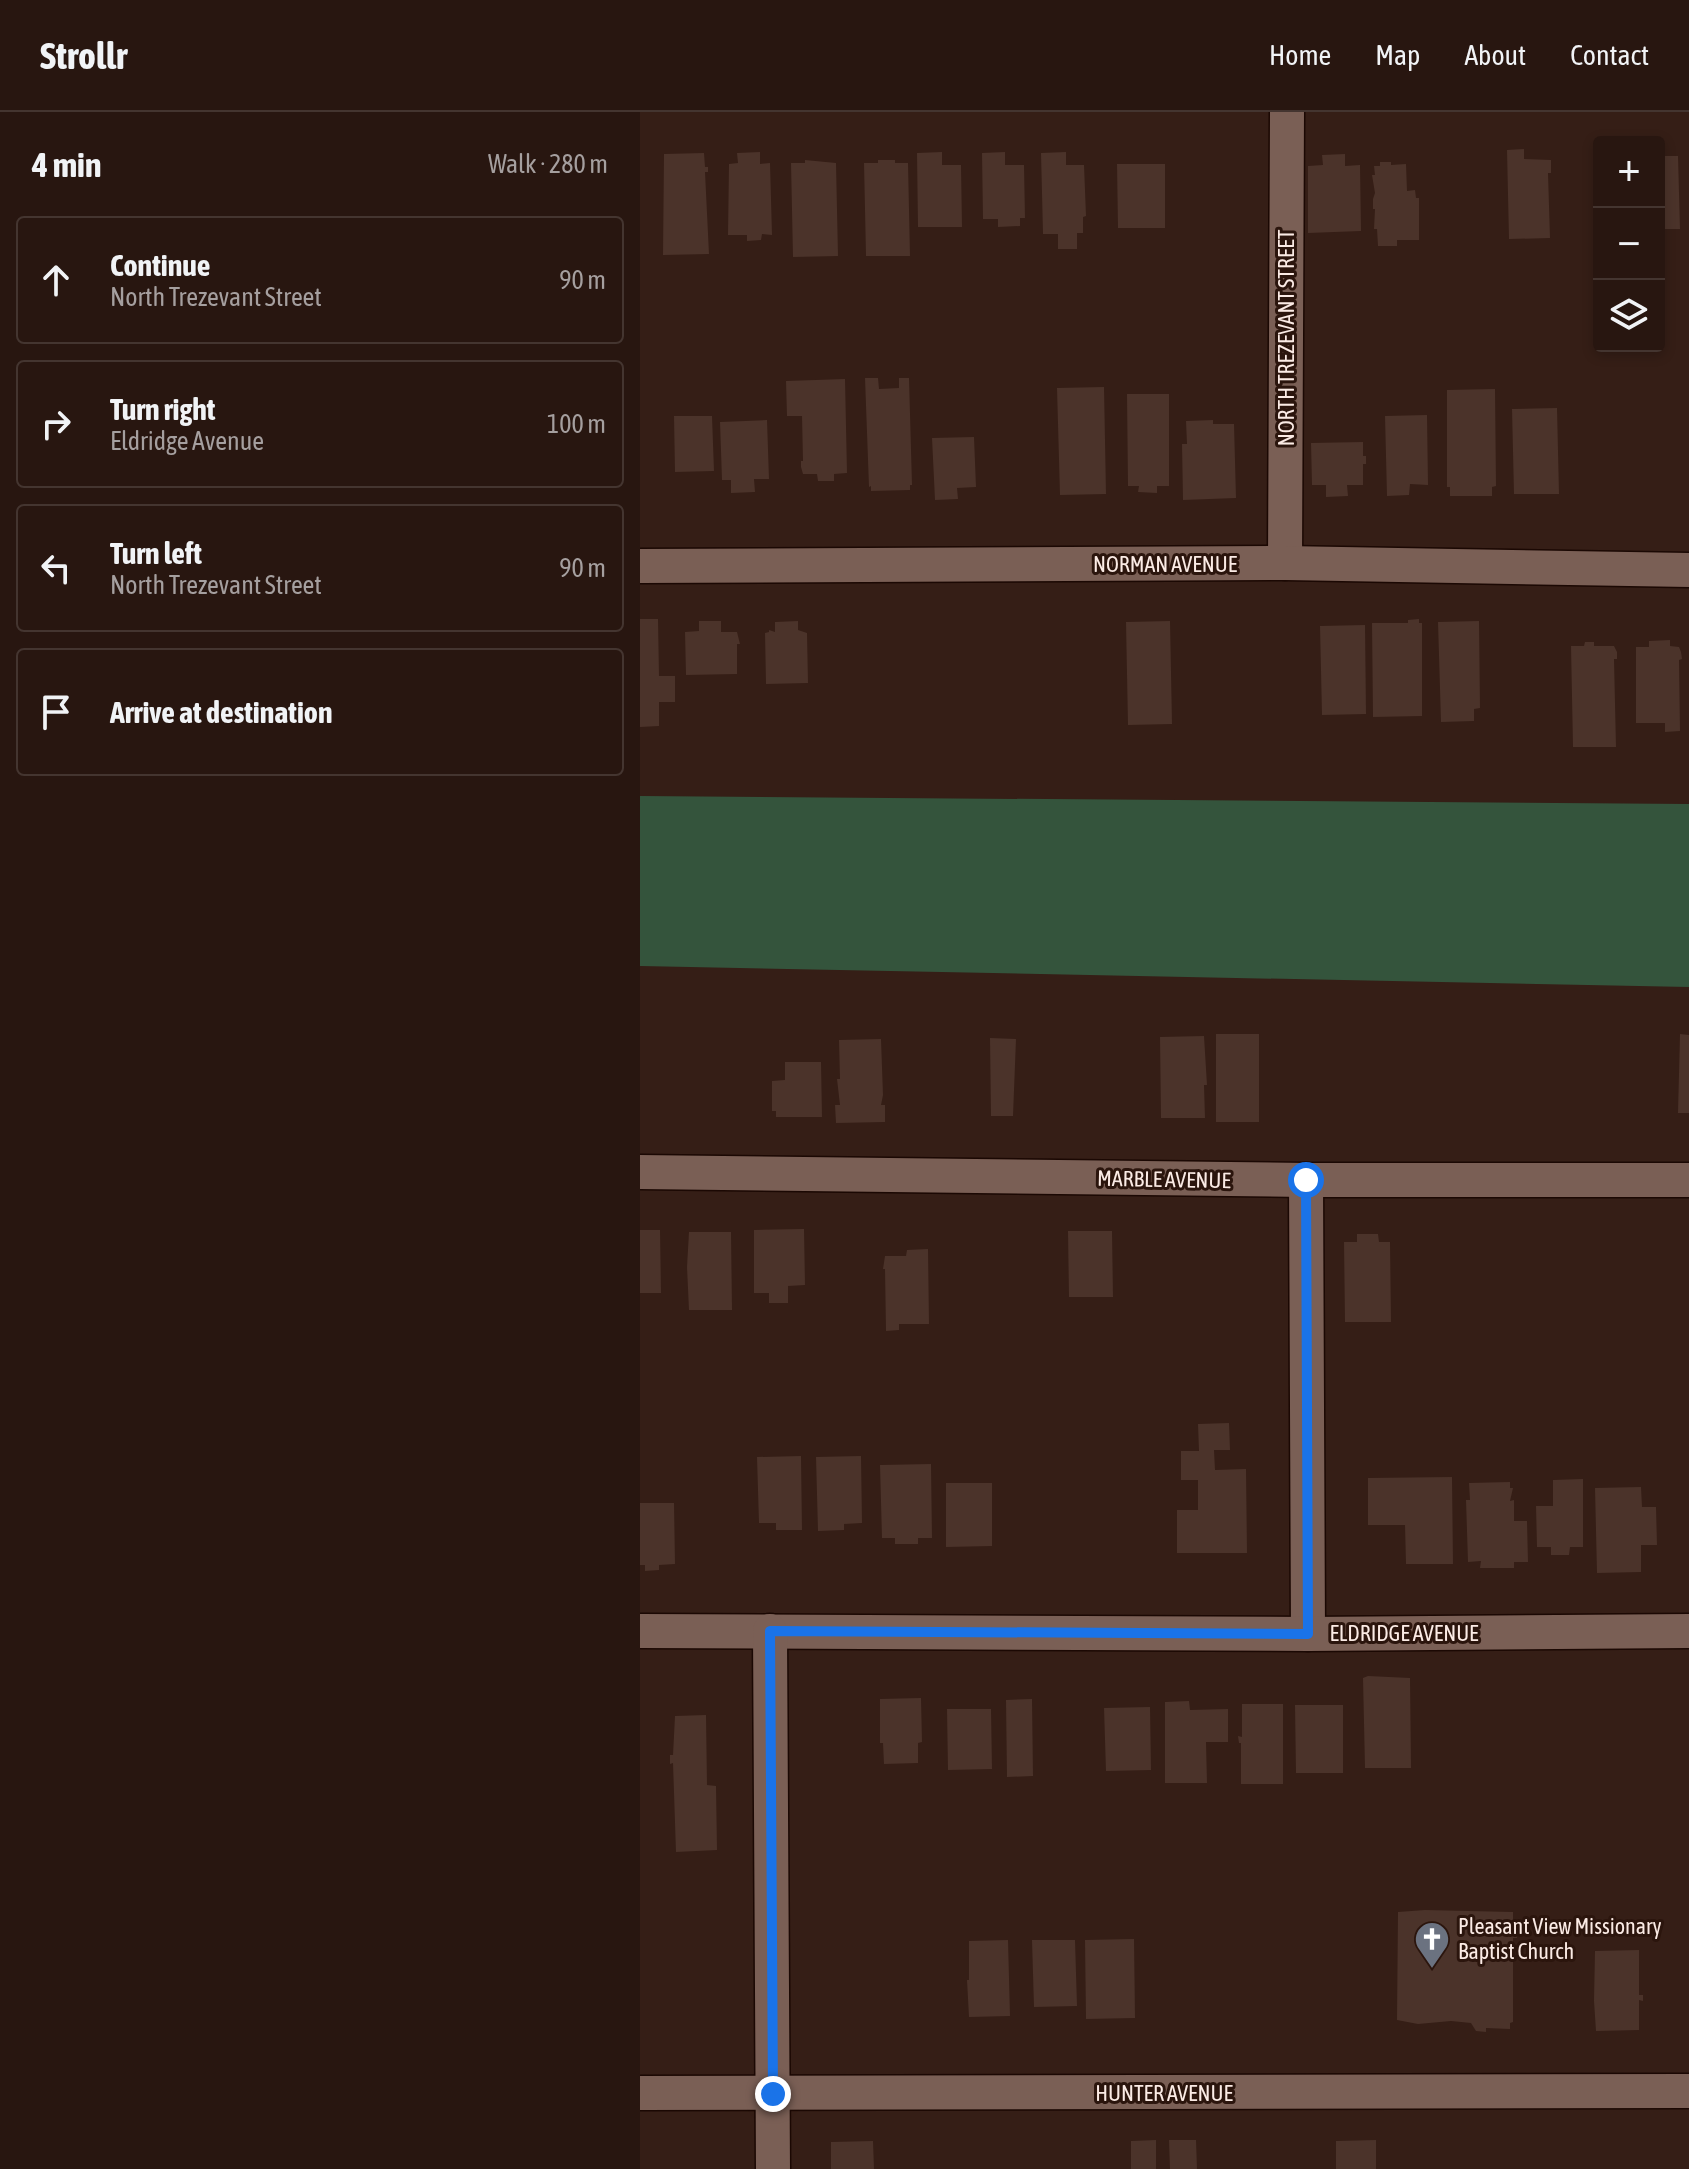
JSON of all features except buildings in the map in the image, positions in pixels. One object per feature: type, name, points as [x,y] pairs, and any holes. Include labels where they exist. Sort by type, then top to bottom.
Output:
[{"type":"street","name":"NORTH TREZEVANT STREET","points":[[1285,563],[1287,112]]},
{"type":"street","name":"NORMAN AVENUE","points":[[640,566],[1285,563],[1689,570]]},
{"type":"street","name":"MARBLE AVENUE","points":[[640,1172],[1306,1180],[1689,1180]]},
{"type":"street","points":[[1306,1180],[1308,1634]]},
{"type":"street","name":"ELDRIDGE AVENUE","points":[[640,1631],[1308,1634],[1689,1631]]},
{"type":"street","points":[[770,1631],[773,2169]]},
{"type":"street","name":"HUNTER AVENUE","points":[[640,2093],[1689,2091]]},
{"type":"green space","points":[[640,796],[1689,804],[1689,987],[640,966]]},
{"type":"place","name":"Pleasant View Missionary Baptist Church","points":[[1432,1970]]},
{"type":"route","points":[[773,2094],[770,1631],[1308,1634],[1306,1180]]}]
